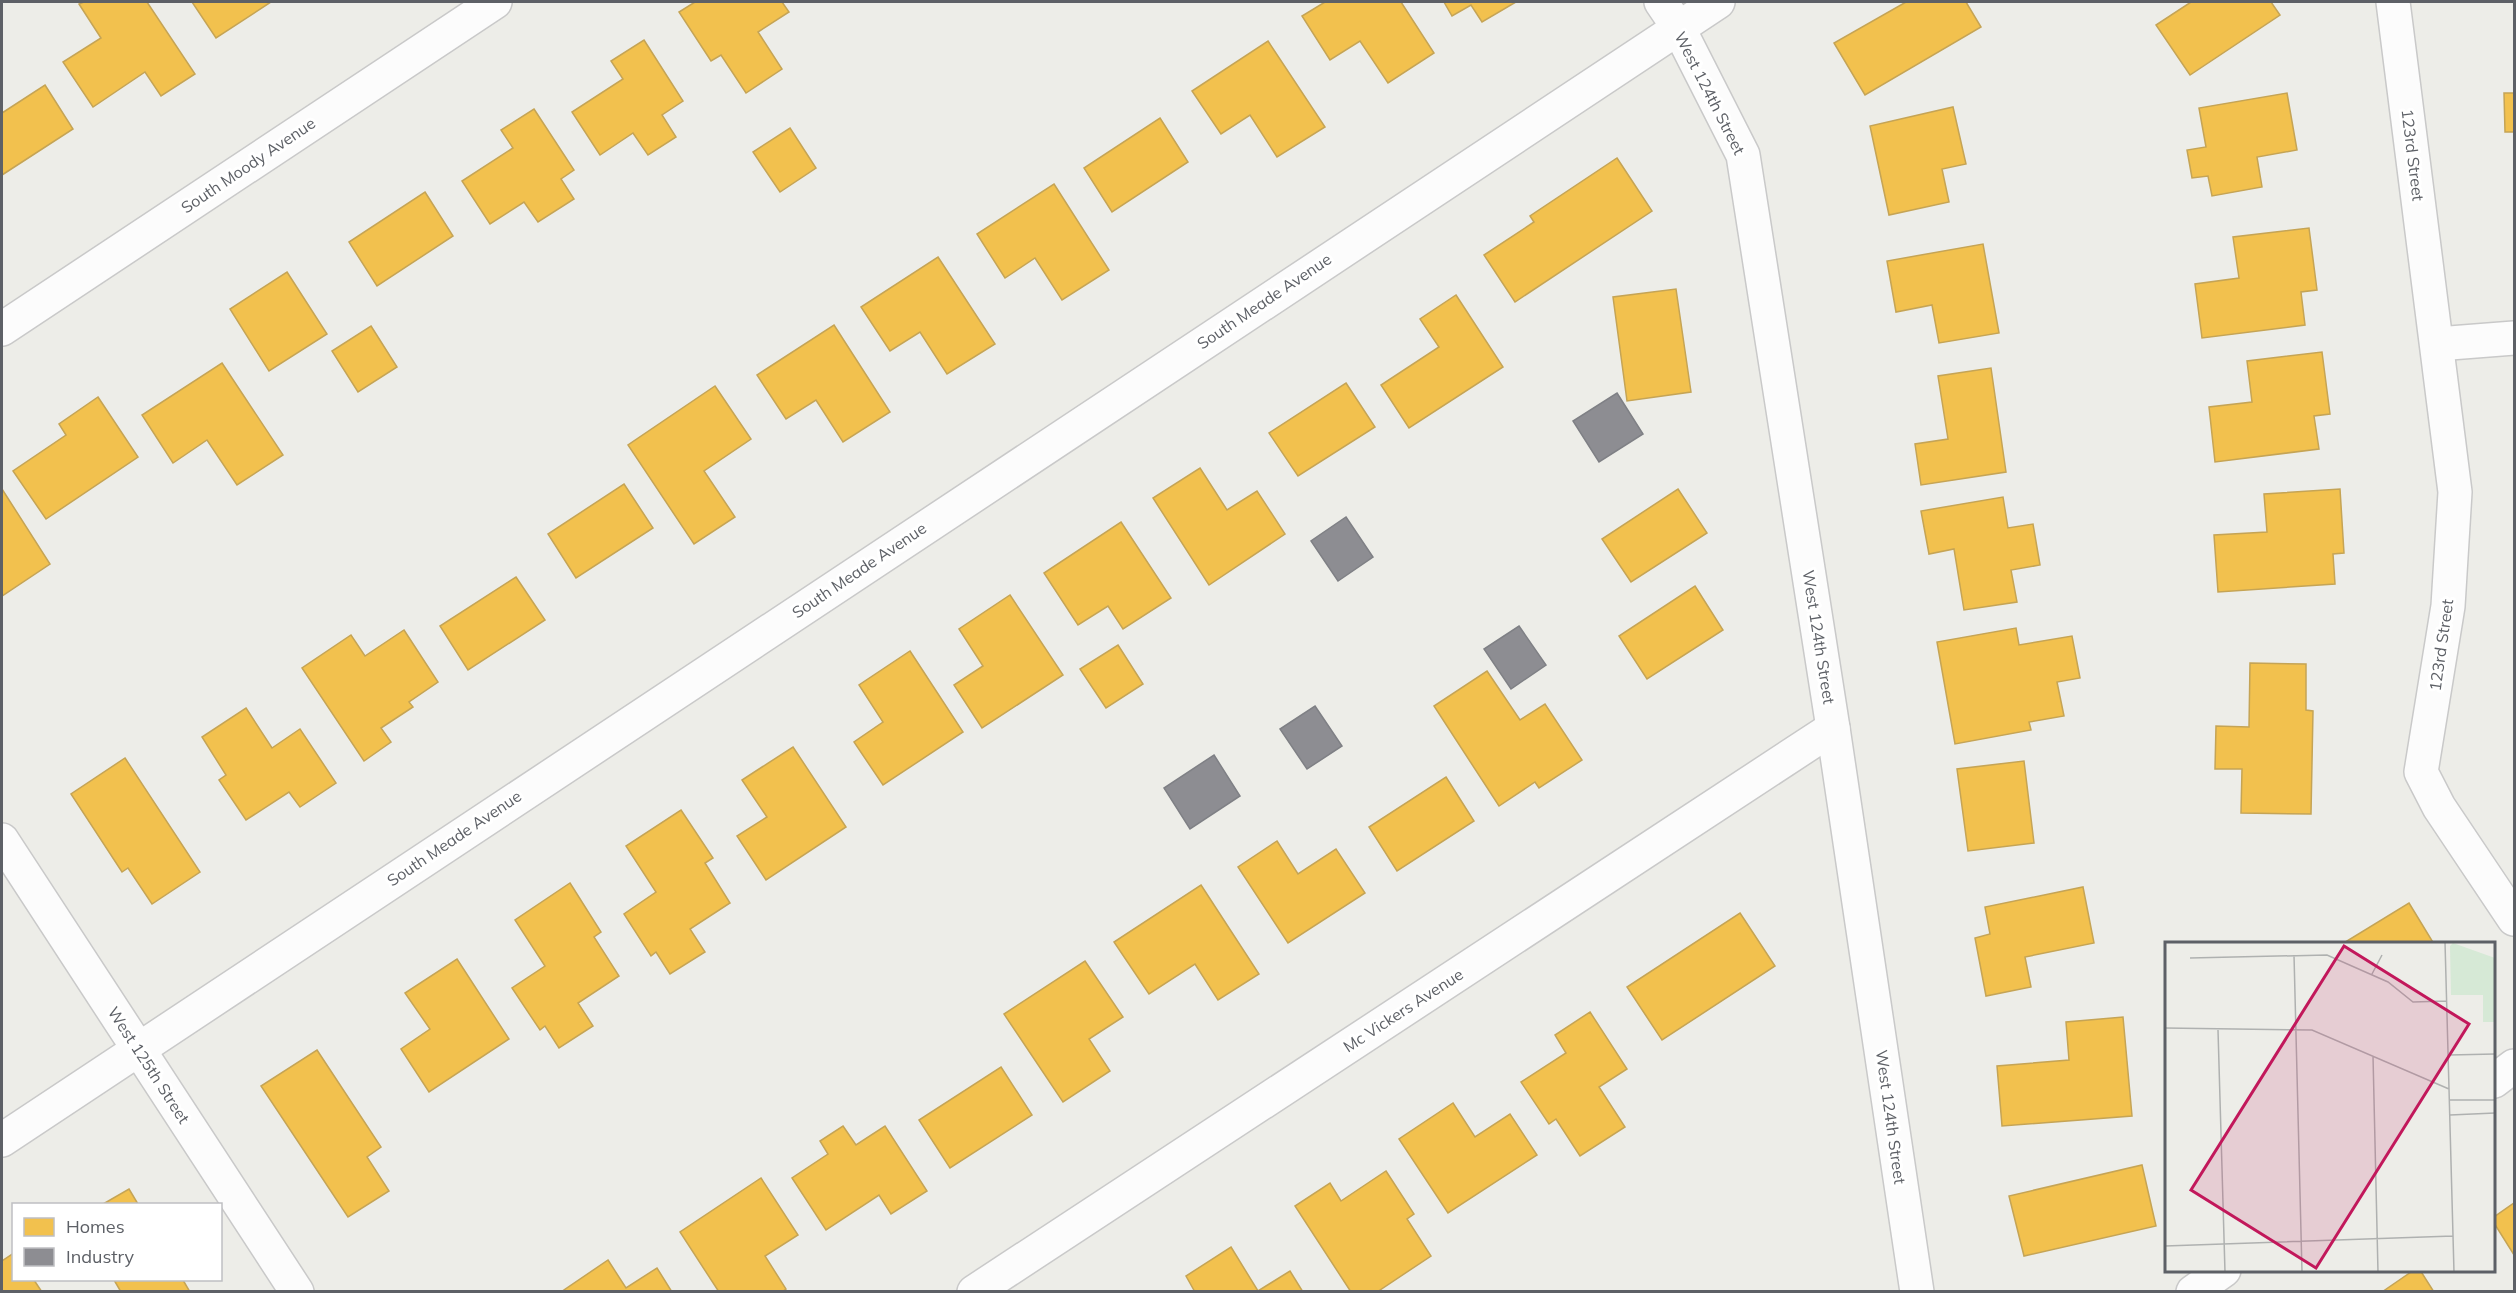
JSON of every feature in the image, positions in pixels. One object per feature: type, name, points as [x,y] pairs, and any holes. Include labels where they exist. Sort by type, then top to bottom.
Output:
[{"type":"street","name":"South Moody Avenue","points":[[2,329],[495,2]]},
{"type":"street","name":"South Meade Avenue","points":[[2,1140],[1669,14],[1718,2]]},
{"type":"street","name":"123rd Street","points":[[2393,2],[2455,492],[2448,606],[2421,772],[2439,807],[2514,919]]},
{"type":"street","name":"West 124th Street","points":[[1669,14],[1743,155],[1833,729],[1917,1292]]},
{"type":"street","points":[[2437,344],[2514,338]]},
{"type":"street","name":"Mc Vickers Avenue","points":[[974,1292],[1833,729]]},
{"type":"street","name":"West 125th Street","points":[[2,840],[297,1292]]},
{"type":"street","points":[[2495,1080],[2514,1066]]},
{"type":"street","points":[[2196,1291],[2220,1272]]},
{"type":"building: Homes","points":[[84,2],[147,2],[195,74],[161,96],[145,72],[93,107],[63,62],[101,38],[79,4]]},
{"type":"building: Homes","points":[[192,2],[271,2],[216,38]]},
{"type":"building: Homes","points":[[695,2],[782,2],[789,12],[758,32],[782,69],[746,93],[721,55],[711,61],[679,12]]},
{"type":"building: Homes","points":[[1325,2],[1401,2],[1434,53],[1388,83],[1360,41],[1330,60],[1302,16]]},
{"type":"building: Homes","points":[[1444,2],[1516,2],[1482,22],[1471,5],[1452,16]]},
{"type":"building: Homes","points":[[1906,2],[1966,2],[1981,27],[1865,95],[1834,43]]},
{"type":"building: Homes","points":[[2191,2],[2271,2],[2280,15],[2190,75],[2156,25]]},
{"type":"building: Homes","points":[[644,40],[683,101],[662,115],[676,137],[648,155],[633,133],[600,155],[572,112],[623,79],[611,61]]},
{"type":"building: Homes","points":[[1268,41],[1325,127],[1277,157],[1250,115],[1221,134],[1192,91]]},
{"type":"building: Homes","points":[[45,85],[73,129],[2,175],[2,113]]},
{"type":"building: Homes","points":[[2287,93],[2297,150],[2257,157],[2262,187],[2212,196],[2208,176],[2192,178],[2187,150],[2206,147],[2199,108]]},
{"type":"building: Homes","points":[[2504,93],[2514,93],[2514,132],[2505,132]]},
{"type":"building: Homes","points":[[1953,107],[1966,164],[1942,169],[1949,202],[1889,215],[1870,126]]},
{"type":"building: Homes","points":[[534,109],[574,170],[561,179],[574,199],[538,222],[524,202],[490,224],[462,181],[513,148],[501,130]]},
{"type":"building: Homes","points":[[1160,118],[1188,162],[1112,212],[1084,168]]},
{"type":"building: Homes","points":[[790,128],[816,168],[780,192],[753,152]]},
{"type":"building: Homes","points":[[1617,158],[1652,211],[1515,302],[1484,255],[1534,222],[1530,216]]},
{"type":"building: Homes","points":[[1054,184],[1109,270],[1062,300],[1035,258],[1005,278],[977,234]]},
{"type":"building: Homes","points":[[425,192],[453,236],[377,286],[349,242]]},
{"type":"building: Homes","points":[[2309,228],[2317,290],[2301,292],[2305,325],[2202,338],[2195,284],[2239,278],[2233,237]]},
{"type":"building: Homes","points":[[1983,244],[1999,333],[1939,343],[1932,305],[1896,312],[1887,261]]},
{"type":"building: Homes","points":[[938,257],[995,344],[947,374],[920,332],[890,351],[861,307]]},
{"type":"building: Homes","points":[[287,272],[327,334],[269,371],[230,309]]},
{"type":"building: Homes","points":[[1676,289],[1691,392],[1627,401],[1613,297]]},
{"type":"building: Homes","points":[[1456,295],[1503,367],[1409,428],[1381,385],[1439,347],[1420,319]]},
{"type":"building: Homes","points":[[834,325],[890,412],[843,442],[816,400],[786,419],[757,375]]},
{"type":"building: Homes","points":[[371,326],[397,367],[358,392],[332,351]]},
{"type":"building: Homes","points":[[2322,352],[2330,414],[2314,416],[2319,449],[2215,462],[2209,407],[2252,402],[2247,361]]},
{"type":"building: Homes","points":[[222,363],[283,455],[237,485],[207,440],[173,463],[142,415]]},
{"type":"building: Homes","points":[[1991,368],[2006,472],[1921,485],[1915,444],[1948,439],[1938,376]]},
{"type":"building: Homes","points":[[1346,383],[1375,427],[1298,476],[1269,433]]},
{"type":"building: Homes","points":[[715,386],[751,439],[704,471],[735,517],[694,544],[628,445]]},
{"type":"building: Homes","points":[[98,397],[138,457],[46,519],[13,471],[66,435],[59,424]]},
{"type":"building: Homes","points":[[1200,468],[1227,510],[1257,491],[1285,534],[1209,585],[1153,498]]},
{"type":"building: Homes","points":[[624,484],[653,528],[576,578],[548,534]]},
{"type":"building: Homes","points":[[2,489],[50,564],[2,596]]},
{"type":"building: Homes","points":[[1678,489],[1707,533],[1631,582],[1602,539]]},
{"type":"building: Homes","points":[[2340,489],[2344,553],[2333,554],[2335,584],[2218,592],[2214,535],[2267,532],[2264,494]]},
{"type":"building: Homes","points":[[2003,497],[2008,528],[2033,524],[2040,565],[2011,570],[2017,602],[1964,610],[1954,549],[1929,554],[1921,511]]},
{"type":"building: Homes","points":[[1121,522],[1171,598],[1123,629],[1108,606],[1078,625],[1044,573]]},
{"type":"building: Homes","points":[[516,577],[545,620],[468,670],[440,626]]},
{"type":"building: Homes","points":[[1695,586],[1723,630],[1647,679],[1619,636]]},
{"type":"building: Homes","points":[[1010,595],[1063,675],[982,728],[954,685],[983,666],[959,629]]},
{"type":"building: Homes","points":[[2016,628],[2019,645],[2072,636],[2080,678],[2057,682],[2064,716],[2029,722],[2031,730],[1955,744],[1937,642]]},
{"type":"building: Homes","points":[[404,630],[438,682],[409,702],[413,707],[381,728],[391,742],[364,761],[302,668],[351,635],[365,656]]},
{"type":"building: Homes","points":[[1118,645],[1143,684],[1106,708],[1080,669]]},
{"type":"building: Homes","points":[[910,651],[963,732],[883,785],[854,742],[883,722],[859,685]]},
{"type":"building: Homes","points":[[2250,663],[2306,664],[2306,710],[2313,711],[2311,814],[2241,813],[2242,769],[2215,769],[2216,726],[2249,727]]},
{"type":"building: Homes","points":[[1487,671],[1520,720],[1545,704],[1582,760],[1539,788],[1535,782],[1499,806],[1434,706]]},
{"type":"building: Homes","points":[[246,708],[272,748],[300,729],[336,783],[300,807],[289,792],[246,820],[219,780],[226,775],[202,737]]},
{"type":"building: Homes","points":[[793,747],[846,827],[766,880],[737,836],[767,817],[742,780]]},
{"type":"building: Homes","points":[[125,758],[200,872],[152,904],[128,868],[122,872],[71,794]]},
{"type":"building: Homes","points":[[2024,761],[2034,843],[1968,851],[1957,769]]},
{"type":"building: Homes","points":[[1446,777],[1474,821],[1397,871],[1369,827]]},
{"type":"building: Homes","points":[[681,810],[713,858],[705,863],[730,903],[690,929],[705,952],[670,974],[656,952],[651,956],[624,914],[656,892],[626,846]]},
{"type":"building: Homes","points":[[1277,841],[1298,874],[1336,849],[1365,893],[1288,943],[1238,867]]},
{"type":"building: Homes","points":[[570,883],[601,932],[594,937],[619,976],[578,1003],[593,1026],[559,1048],[545,1026],[540,1030],[512,988],[545,966],[515,920]]},
{"type":"building: Homes","points":[[1201,885],[1259,974],[1218,1000],[1195,964],[1149,994],[1114,942]]},
{"type":"building: Homes","points":[[2083,887],[2094,943],[2025,957],[2031,987],[1986,996],[1975,938],[1990,934],[1985,907]]},
{"type":"building: Homes","points":[[2409,903],[2433,942],[2345,942]]},
{"type":"building: Homes","points":[[1740,913],[1775,966],[1662,1040],[1627,987]]},
{"type":"building: Homes","points":[[457,959],[509,1039],[429,1092],[401,1049],[430,1029],[405,993]]},
{"type":"building: Homes","points":[[1085,961],[1123,1017],[1089,1039],[1110,1071],[1063,1102],[1004,1014]]},
{"type":"building: Homes","points":[[1590,1012],[1627,1069],[1599,1087],[1625,1127],[1580,1156],[1556,1119],[1549,1124],[1521,1082],[1566,1053],[1555,1035]]},
{"type":"building: Homes","points":[[2123,1017],[2132,1116],[2002,1126],[1997,1066],[2069,1060],[2066,1022]]},
{"type":"building: Homes","points":[[317,1050],[381,1147],[367,1157],[389,1191],[348,1217],[261,1086]]},
{"type":"building: Homes","points":[[1001,1067],[1032,1115],[950,1168],[919,1120]]},
{"type":"building: Homes","points":[[1453,1103],[1475,1137],[1510,1114],[1537,1155],[1448,1213],[1399,1139]]},
{"type":"building: Homes","points":[[843,1126],[856,1145],[885,1126],[927,1191],[891,1214],[879,1195],[826,1230],[792,1178],[828,1154],[820,1141]]},
{"type":"building: Homes","points":[[2142,1165],[2156,1226],[2024,1256],[2009,1196]]},
{"type":"building: Homes","points":[[1386,1171],[1414,1214],[1407,1219],[1431,1256],[1377,1292],[1351,1292],[1295,1206],[1330,1183],[1341,1201]]},
{"type":"building: Homes","points":[[761,1178],[798,1235],[765,1256],[786,1289],[782,1292],[719,1292],[680,1232]]},
{"type":"building: Homes","points":[[129,1189],[137,1203],[105,1203]]},
{"type":"building: Homes","points":[[2514,1203],[2514,1255],[2495,1225],[2495,1216]]},
{"type":"building: Homes","points":[[1231,1247],[1258,1291],[1290,1271],[1303,1292],[1195,1292],[1186,1276]]},
{"type":"building: Homes","points":[[12,1254],[12,1281],[35,1281],[42,1292],[2,1292],[2,1261]]},
{"type":"building: Homes","points":[[608,1260],[626,1288],[657,1268],[672,1292],[561,1292]]},
{"type":"building: Homes","points":[[2411,1272],[2421,1272],[2434,1292],[2382,1292]]},
{"type":"building: Homes","points":[[115,1281],[184,1281],[190,1292],[121,1292]]},
{"type":"building: Industry","points":[[1617,393],[1643,434],[1599,462],[1573,421]]},
{"type":"building: Industry","points":[[1346,517],[1373,557],[1338,581],[1311,541]]},
{"type":"building: Industry","points":[[1519,626],[1546,665],[1511,689],[1484,649]]},
{"type":"building: Industry","points":[[1315,706],[1342,746],[1307,769],[1280,729]]},
{"type":"building: Industry","points":[[1214,755],[1240,796],[1190,829],[1164,788]]}]
